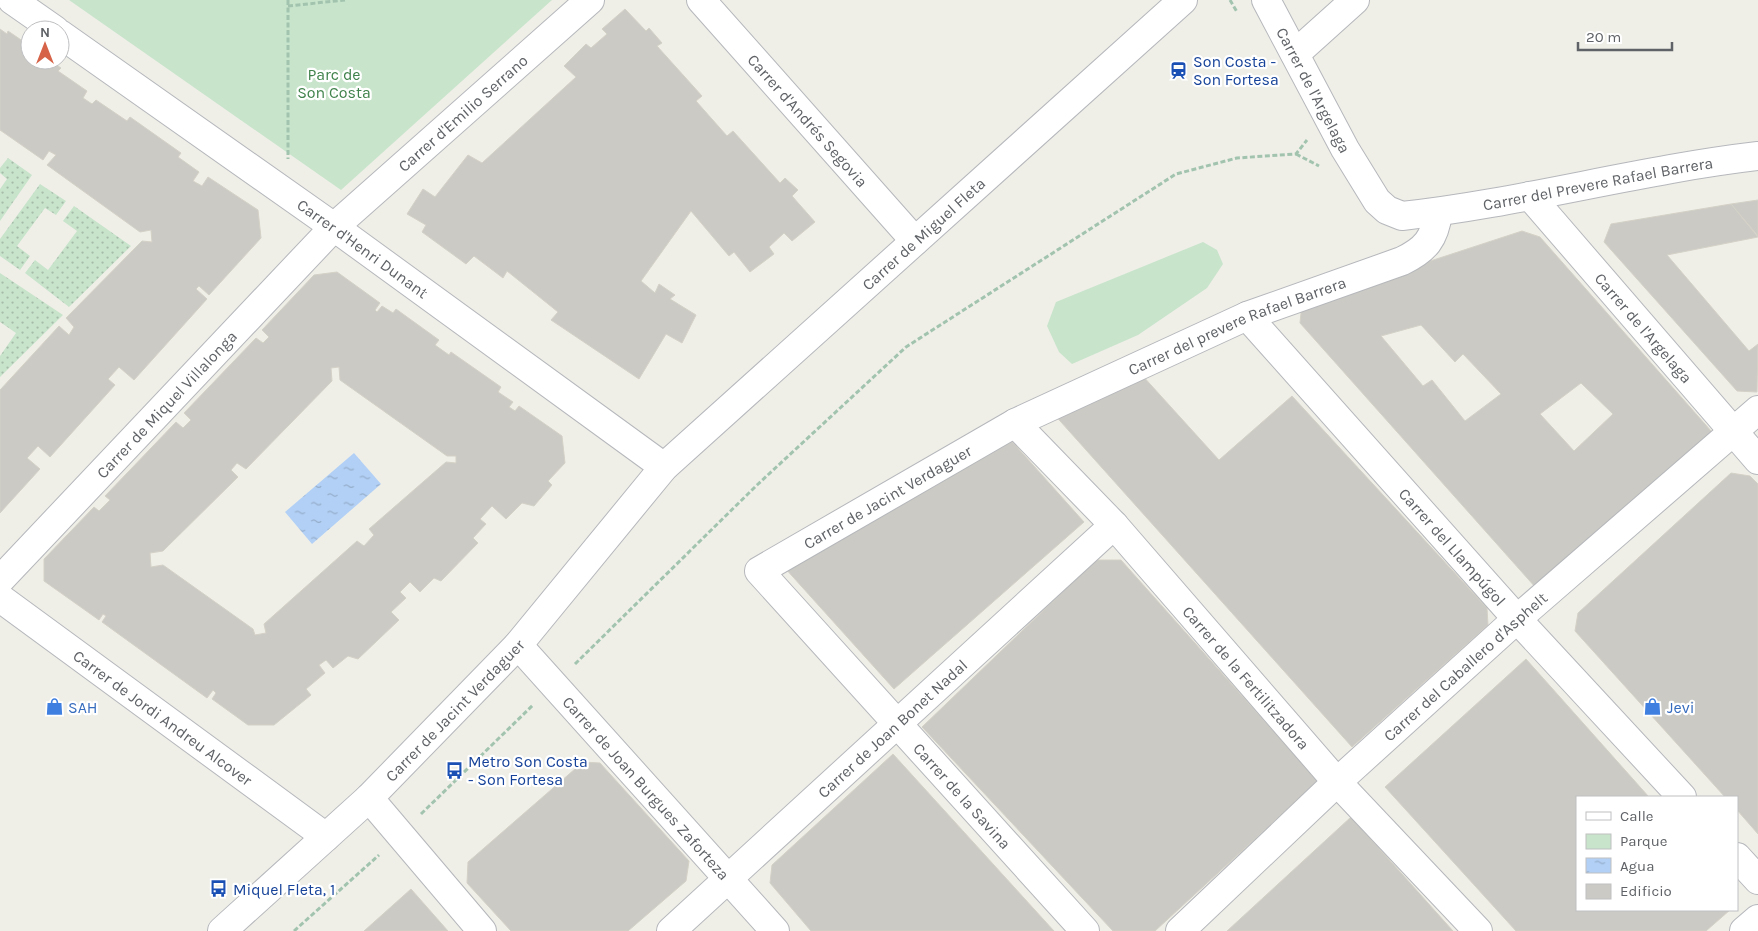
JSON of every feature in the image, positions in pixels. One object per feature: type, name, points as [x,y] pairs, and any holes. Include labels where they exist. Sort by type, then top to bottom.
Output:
[{"type":"street","points":[[12,0],[41,20]]},
{"type":"street","name":"Carrer d'Emilio Serrano","points":[[334,227],[590,0]]},
{"type":"street","name":"Carrer d'Andrés Segovia","points":[[701,0],[915,241]]},
{"type":"street","name":"Carrer de Miguel Fleta","points":[[664,467],[1183,0]]},
{"type":"street","name":"Carrer de l'Argelaga","points":[[1266,0],[1345,149],[1377,201],[1388,210],[1402,216],[1438,212]]},
{"type":"street","points":[[1295,54],[1355,0]]},
{"type":"street","name":"Carrer d'Henri Dunant","points":[[70,41],[334,227],[664,467]]},
{"type":"street","name":"Carrer del Prevere Rafael Barrera","points":[[1438,212],[1706,162],[1758,156]]},
{"type":"street","name":"Carrer de l'Argelaga","points":[[1530,196],[1758,460]]},
{"type":"street","name":"Carrer del prevere Rafael Barrera","points":[[1015,423],[1247,316],[1402,262],[1420,253],[1431,239],[1437,225],[1438,212]]},
{"type":"street","name":"Carrer de Miquel Villalonga","points":[[0,580],[334,227]]},
{"type":"street","name":"Carrer del Llampúgol","points":[[1247,316],[1518,619],[1681,796]]},
{"type":"street","name":"Carrer del Caballero d'Asphelt","points":[[1180,931],[1337,782],[1518,619],[1758,410]]},
{"type":"street","name":"Carrer de Jacint Verdaguer","points":[[760,570],[1015,423]]},
{"type":"street","name":"Carrer de la Fertilitzadora","points":[[1015,423],[1114,525],[1337,782],[1478,931]]},
{"type":"street","name":"Carrer de Jacint Verdaguer","points":[[222,931],[369,798],[518,645],[664,467]]},
{"type":"street","name":"Carrer de Joan Bonet Nadal","points":[[671,931],[1114,525]]},
{"type":"street","name":"Carrer de la Savina","points":[[760,570],[1085,931]]},
{"type":"street","name":"Carrer de Jordi Andreu Alcover","points":[[0,598],[326,837]]},
{"type":"street","name":"Carrer de Joan Burgues Zaforteza","points":[[518,645],[727,880],[775,931]]},
{"type":"street","points":[[369,798],[482,931]]},
{"type":"street","points":[[1738,858],[1758,880]]},
{"type":"street","points":[[1744,931],[1758,919]]},
{"type":"path","points":[[288,0],[289,195]]},
{"type":"path","points":[[288,6],[345,0]]},
{"type":"path","points":[[294,931],[399,835],[758,485],[906,347],[1176,174],[1237,158],[1296,154],[1310,136]]},
{"type":"green space","name":"Parc de Son Costa","points":[[69,0],[552,0],[341,190]]},
{"type":"green space","points":[[8,158],[32,175],[0,221],[0,189],[7,179],[0,173],[0,168]]},
{"type":"green space","points":[[40,184],[66,201],[56,215],[45,208],[17,246],[30,256],[20,270],[0,256],[0,239]]},
{"type":"green space","points":[[74,206],[131,246],[69,307],[25,273],[35,260],[48,270],[77,231],[63,221]]},
{"type":"green space","points":[[1203,242],[1217,250],[1223,264],[1207,288],[1138,335],[1072,364],[1059,352],[1047,326],[1056,302]]},
{"type":"green space","points":[[0,273],[63,315],[0,377],[0,356],[16,333],[0,322]]},
{"type":"water","points":[[354,453],[381,484],[312,544],[285,512]]},
{"type":"building","points":[[625,9],[646,31],[649,28],[662,43],[657,46],[702,96],[696,101],[727,136],[733,131],[780,183],[785,178],[798,190],[792,196],[815,222],[792,241],[784,233],[769,247],[774,254],[750,272],[734,252],[729,256],[691,211],[641,281],[655,293],[659,284],[675,295],[670,299],[696,315],[682,343],[666,334],[639,379],[551,320],[558,312],[507,271],[503,278],[474,256],[466,264],[422,232],[426,225],[407,214],[423,189],[435,197],[468,155],[482,163],[576,77],[564,66],[586,44],[591,48],[607,34],[602,29]]},
{"type":"building","points":[[0,29],[7,34],[8,31],[20,39],[20,70],[59,70],[87,91],[83,98],[92,104],[96,100],[127,121],[130,117],[181,153],[178,157],[199,172],[193,181],[202,186],[208,177],[258,210],[261,238],[209,295],[199,286],[196,289],[207,299],[134,380],[119,367],[108,379],[115,385],[50,457],[38,446],[27,458],[40,469],[0,513],[0,390],[59,326],[69,335],[74,327],[66,318],[142,241],[152,242],[151,230],[140,232],[47,165],[56,155],[49,151],[43,160],[0,130]]},
{"type":"building","points":[[1758,200],[1758,236],[1731,204]]},
{"type":"building","points":[[1731,204],[1758,237],[1667,255],[1749,351],[1758,344],[1757,392],[1737,391],[1604,242],[1611,224]]},
{"type":"building","points":[[1522,231],[1540,237],[1712,432],[1536,588],[1300,323],[1302,303]],"holes":[[[1421,325],[1455,362],[1463,354],[1501,394],[1465,421],[1432,380],[1423,386],[1381,336]],[[1581,383],[1613,414],[1574,451],[1540,414]]]},
{"type":"building","points":[[337,272],[380,303],[375,310],[377,312],[382,306],[393,313],[396,309],[439,340],[435,345],[449,355],[451,352],[501,387],[498,392],[513,402],[509,407],[515,411],[519,406],[562,436],[565,463],[548,481],[552,485],[534,506],[522,503],[506,519],[492,506],[480,519],[486,524],[473,538],[478,543],[441,581],[434,578],[420,592],[410,582],[400,592],[406,598],[391,612],[399,620],[358,659],[348,656],[333,668],[326,660],[319,665],[325,673],[306,689],[311,695],[274,725],[248,725],[212,699],[216,693],[213,690],[207,698],[102,622],[106,616],[103,614],[99,620],[44,581],[44,559],[94,507],[99,511],[110,500],[105,496],[176,422],[183,428],[191,420],[184,413],[256,338],[263,343],[269,337],[262,330],[314,275]],"holes":[[[339,367],[340,380],[447,456],[456,456],[456,463],[446,462],[369,529],[374,535],[364,546],[357,541],[264,624],[266,633],[255,635],[253,629],[163,565],[151,567],[150,553],[163,551],[238,477],[231,470],[237,463],[246,469],[332,381],[331,368]]]},
{"type":"building","points":[[1141,374],[1219,460],[1292,396],[1487,608],[1488,625],[1352,747],[1052,412]]},
{"type":"building","points":[[1008,437],[1084,522],[894,689],[784,567]]},
{"type":"building","points":[[1731,473],[1750,476],[1758,484],[1758,834],[1738,811],[1738,796],[1724,796],[1575,631],[1578,613]]},
{"type":"building","points":[[1096,560],[1121,560],[1318,781],[1155,931],[1113,931],[922,727]]},
{"type":"building","points":[[1526,659],[1648,796],[1576,796],[1576,911],[1729,911],[1706,931],[1516,931],[1385,787]]},
{"type":"building","points":[[893,754],[1054,931],[811,931],[770,883],[772,865]]},
{"type":"building","points":[[583,762],[600,763],[689,861],[686,881],[628,931],[511,931],[467,883],[468,862]]},
{"type":"building","points":[[1351,817],[1453,931],[1227,931]]},
{"type":"building","points":[[411,889],[448,931],[364,931]]},
{"type":"place","name":"Son Costa - Son Fortesa","points":[[1179,70]]},
{"type":"place","name":"SAH","points":[[54,707]]},
{"type":"place","name":"Jevi","points":[[1653,707]]},
{"type":"place","name":"Metro Son Costa - Son Fortesa","points":[[454,770]]},
{"type":"place","name":"Miquel Fleta, 1","points":[[219,889]]}]
